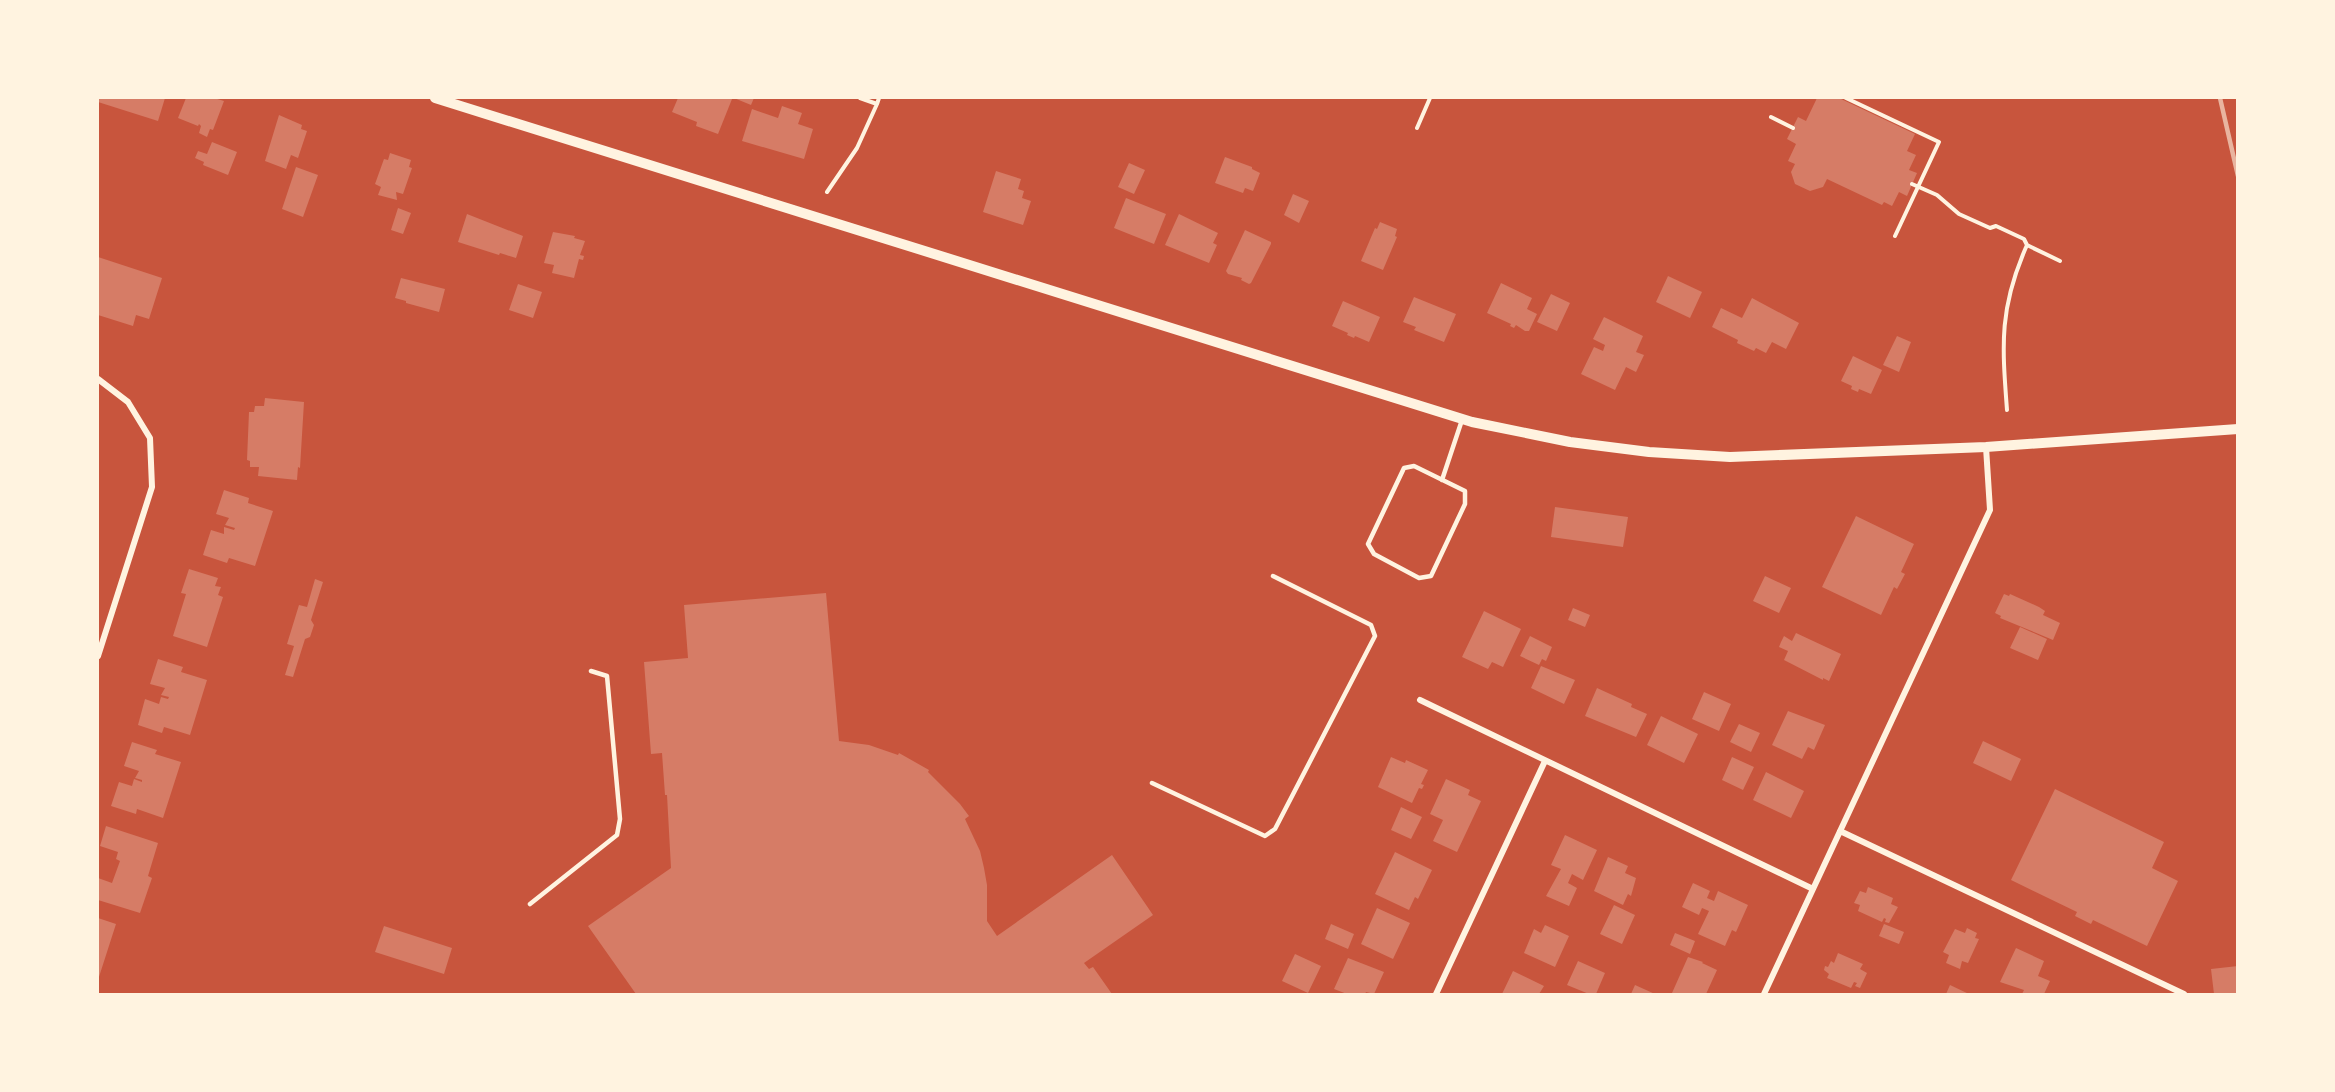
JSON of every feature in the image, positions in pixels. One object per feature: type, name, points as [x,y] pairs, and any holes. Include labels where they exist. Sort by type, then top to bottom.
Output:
[{"type":"street","points":[[435,98],[1462,419],[1570,442],[1649,452],[1730,457],[1986,447],[2238,429]]},
{"type":"street","points":[[98,379],[128,402],[150,438],[152,487],[98,656]]},
{"type":"street","points":[[1764,994],[1990,510],[1986,447]]},
{"type":"street","points":[[1420,700],[1813,889]]},
{"type":"street","points":[[1436,994],[1545,761]]},
{"type":"street","points":[[1840,831],[2184,994]]},
{"type":"lane","points":[[1442,480],[1462,419]]},
{"type":"lane","points":[[1414,466],[1442,480],[1465,491],[1465,504],[1431,576],[1419,578],[1374,554],[1368,544],[1404,468],[1414,466]]},
{"type":"lane","points":[[1152,783],[1265,836],[1275,829],[1375,636],[1371,625],[1273,576]]},
{"type":"lane","points":[[530,904],[616,835],[620,819],[607,676],[591,671]]},
{"type":"path","points":[[860,98],[877,104]]},
{"type":"path","points":[[827,192],[857,148],[879,98]]},
{"type":"path","points":[[1417,128],[1430,98]]},
{"type":"path","points":[[1846,98],[1939,142],[1895,236]]},
{"type":"path","points":[[1771,117],[1793,128]]},
{"type":"path","points":[[1912,184],[1937,195],[1959,214],[1990,228],[1996,226],[2024,239],[2027,245],[2061,261]]},
{"type":"path","points":[[2007,410],[2003,350],[2005,312],[2015,271],[2027,245]]},
{"type":"building","points":[[98,98],[165,98],[158,121],[98,102]]},
{"type":"building","points":[[186,98],[214,98],[224,101],[213,130],[210,129],[207,137],[199,133],[201,126],[199,124],[198,126],[178,118]]},
{"type":"building","points":[[678,98],[732,99],[718,134],[696,126],[697,122],[672,112]]},
{"type":"building","points":[[734,98],[754,98],[751,105]]},
{"type":"building","points":[[1817,98],[1839,98],[1915,134],[1907,151],[1916,155],[1909,170],[1917,173],[1907,196],[1899,192],[1892,206],[1884,202],[1882,205],[1827,179],[1823,187],[1810,191],[1795,184],[1791,172],[1795,164],[1788,161],[1796,144],[1787,139],[1798,117],[1806,121]]},
{"type":"building","points":[[782,106],[802,113],[798,124],[813,129],[804,159],[742,141],[752,109],[778,118]]},
{"type":"building","points":[[279,115],[302,125],[301,129],[307,131],[298,158],[291,155],[286,169],[265,161]]},
{"type":"building","points":[[212,142],[237,152],[228,175],[203,165],[204,162],[195,158],[198,151],[207,154]]},
{"type":"building","points":[[390,153],[411,160],[409,167],[412,168],[403,194],[396,192],[397,200],[378,195],[381,187],[375,184],[384,159],[388,160]]},
{"type":"building","points":[[1225,157],[1252,167],[1260,173],[1253,191],[1245,188],[1243,193],[1215,183]]},
{"type":"building","points":[[1129,163],[1145,170],[1134,194],[1118,187]]},
{"type":"building","points":[[296,167],[318,175],[303,217],[282,209]]},
{"type":"building","points":[[996,171],[1021,179],[1018,189],[1024,191],[1022,198],[1031,201],[1023,225],[983,212]]},
{"type":"building","points":[[1293,194],[1309,201],[1299,223],[1284,215]]},
{"type":"building","points":[[1126,198],[1166,214],[1154,244],[1114,228]]},
{"type":"building","points":[[398,208],[411,213],[403,234],[391,230]]},
{"type":"building","points":[[467,214],[523,236],[516,258],[458,242]]},
{"type":"building","points":[[1179,214],[1218,233],[1213,243],[1217,245],[1209,263],[1165,245]]},
{"type":"building","points":[[1380,222],[1397,229],[1395,236],[1397,237],[1383,270],[1361,261],[1375,228],[1377,229]]},
{"type":"building","points":[[1245,230],[1271,242],[1249,284],[1226,271]]},
{"type":"building","points":[[553,232],[575,236],[574,238],[585,241],[580,255],[584,256],[583,260],[579,259],[574,278],[552,273],[554,265],[544,263]]},
{"type":"building","points":[[98,257],[162,278],[149,319],[136,315],[133,326],[98,315]]},
{"type":"building","points":[[1668,276],[1702,292],[1690,318],[1656,302]]},
{"type":"building","points":[[401,278],[445,289],[439,312],[395,298]]},
{"type":"building","points":[[1501,283],[1532,298],[1527,309],[1537,314],[1529,331],[1516,325],[1514,328],[1510,326],[1511,324],[1487,313]]},
{"type":"building","points":[[518,284],[542,292],[533,318],[509,310]]},
{"type":"building","points":[[1551,294],[1570,303],[1557,331],[1537,322]]},
{"type":"building","points":[[1414,297],[1456,314],[1444,342],[1414,330],[1416,327],[1403,322]]},
{"type":"building","points":[[1752,298],[1799,323],[1786,349],[1772,342],[1766,353],[1756,348],[1754,351],[1712,327],[1721,308],[1742,318]]},
{"type":"building","points":[[1343,301],[1380,317],[1369,342],[1347,335],[1348,333],[1332,326]]},
{"type":"building","points":[[1604,317],[1643,336],[1636,352],[1644,355],[1636,372],[1626,367],[1615,390],[1581,374],[1594,347],[1603,351],[1605,345],[1593,339]]},
{"type":"building","points":[[1897,336],[1911,342],[1899,372],[1883,365]]},
{"type":"building","points":[[1853,356],[1882,370],[1871,394],[1859,389],[1858,392],[1851,389],[1852,386],[1841,381]]},
{"type":"building","points":[[265,398],[304,402],[300,468],[298,467],[297,480],[258,476],[259,467],[250,467],[250,461],[247,460],[249,412],[254,412],[255,406],[264,406]]},
{"type":"building","points":[[224,490],[249,498],[248,503],[273,511],[255,566],[229,558],[227,563],[203,555],[211,530],[224,534],[224,527],[234,530],[235,528],[225,525],[229,518],[216,514]]},
{"type":"building","points":[[1555,507],[1628,517],[1623,547],[1551,537]]},
{"type":"building","points":[[1856,516],[1914,544],[1901,572],[1905,574],[1897,589],[1894,587],[1881,615],[1822,587]]},
{"type":"building","points":[[189,569],[218,578],[215,586],[221,587],[218,595],[223,597],[207,647],[173,636],[186,594],[181,593]]},
{"type":"building","points":[[1765,576],[1791,588],[1779,613],[1753,601]]},
{"type":"building","points":[[315,579],[323,582],[311,620],[314,625],[310,637],[305,639],[293,677],[285,675],[294,646],[287,644],[299,605],[307,607]]},
{"type":"building","points":[[826,593],[839,741],[869,745],[898,755],[899,753],[929,770],[928,772],[960,804],[969,816],[965,819],[980,851],[987,885],[987,921],[997,936],[1112,855],[1153,915],[1084,963],[1089,969],[1093,967],[1112,994],[636,994],[588,926],[671,868],[662,753],[651,754],[644,662],[688,658],[684,605]]},
{"type":"building","points":[[2004,594],[2009,596],[2010,594],[2039,607],[2045,611],[2043,615],[2060,623],[2053,640],[2000,618],[2001,616],[1995,613]]},
{"type":"building","points":[[1573,608],[1590,615],[1585,627],[1568,620]]},
{"type":"building","points":[[1484,611],[1521,629],[1503,667],[1492,662],[1488,669],[1462,657]]},
{"type":"building","points":[[2020,627],[2047,639],[2038,660],[2010,648]]},
{"type":"building","points":[[1796,633],[1841,654],[1829,681],[1784,660],[1788,651],[1779,647],[1781,642],[1784,636],[1792,641]]},
{"type":"building","points":[[1530,636],[1552,647],[1546,661],[1542,659],[1539,665],[1520,656]]},
{"type":"building","points":[[158,659],[183,667],[181,672],[207,680],[190,735],[164,727],[162,733],[138,725],[145,699],[159,704],[161,697],[168,699],[169,697],[161,695],[165,688],[150,684]]},
{"type":"building","points":[[1541,666],[1575,680],[1564,704],[1531,688]]},
{"type":"building","points":[[1597,688],[1632,704],[1631,707],[1647,714],[1636,737],[1585,716]]},
{"type":"building","points":[[1704,692],[1731,704],[1719,731],[1692,719]]},
{"type":"building","points":[[1788,711],[1825,725],[1814,750],[1808,747],[1802,759],[1772,745]]},
{"type":"building","points":[[1661,716],[1698,734],[1684,763],[1647,745]]},
{"type":"building","points":[[1739,724],[1760,733],[1751,752],[1730,742]]},
{"type":"building","points":[[1983,741],[2021,759],[2011,781],[1973,763]]},
{"type":"building","points":[[132,742],[157,750],[155,754],[181,762],[163,818],[137,809],[136,814],[111,806],[119,782],[132,786],[134,779],[142,782],[135,778],[139,771],[124,766]]},
{"type":"building","points":[[1391,757],[1405,763],[1406,760],[1428,770],[1421,784],[1424,785],[1422,789],[1419,788],[1412,803],[1378,787]]},
{"type":"building","points":[[1732,757],[1754,767],[1743,790],[1722,780]]},
{"type":"building","points":[[1766,772],[1804,791],[1791,818],[1753,800]]},
{"type":"building","points":[[1446,779],[1470,790],[1468,795],[1481,801],[1457,852],[1433,841],[1443,820],[1430,814]]},
{"type":"building","points":[[2055,789],[2164,842],[2152,868],[2178,881],[2147,946],[2093,920],[2091,924],[2075,916],[2077,912],[2011,880]]},
{"type":"building","points":[[1401,807],[1422,817],[1411,839],[1391,830]]},
{"type":"building","points":[[106,826],[158,843],[148,876],[152,878],[140,913],[98,900],[98,878],[112,883],[120,861],[116,859],[118,852],[100,846]]},
{"type":"building","points":[[1565,835],[1597,850],[1583,880],[1572,874],[1568,883],[1577,888],[1569,906],[1546,896],[1561,869],[1551,865]]},
{"type":"building","points":[[1395,852],[1432,870],[1418,899],[1415,897],[1409,910],[1375,894]]},
{"type":"building","points":[[1608,857],[1628,866],[1625,873],[1636,878],[1631,896],[1628,894],[1623,905],[1594,891]]},
{"type":"building","points":[[1693,883],[1710,891],[1707,898],[1714,901],[1718,891],[1748,905],[1736,932],[1732,930],[1725,946],[1698,934],[1709,911],[1702,908],[1699,915],[1682,907]]},
{"type":"building","points":[[1868,887],[1893,898],[1891,904],[1898,907],[1889,923],[1885,922],[1884,918],[1882,922],[1858,911],[1860,905],[1854,903],[1860,891],[1866,893]]},
{"type":"building","points":[[1614,905],[1635,915],[1622,944],[1600,934]]},
{"type":"building","points":[[1377,908],[1410,923],[1393,959],[1361,944]]},
{"type":"building","points":[[98,918],[116,924],[98,980]]},
{"type":"building","points":[[1331,924],[1354,934],[1348,949],[1325,939]]},
{"type":"building","points":[[1884,924],[1904,932],[1899,944],[1879,936]]},
{"type":"building","points":[[1545,925],[1569,936],[1555,967],[1524,953],[1534,929],[1541,933]]},
{"type":"building","points":[[384,926],[452,948],[444,974],[375,952]]},
{"type":"building","points":[[1967,928],[1977,933],[1975,938],[1979,939],[1968,963],[1962,961],[1960,969],[1946,963],[1949,955],[1943,952],[1955,929],[1965,933]]},
{"type":"building","points":[[1675,933],[1695,941],[1690,954],[1670,945]]},
{"type":"building","points":[[2016,948],[2044,961],[2038,976],[2050,981],[2044,994],[2022,994],[2024,990],[2000,982]]},
{"type":"building","points":[[1838,953],[1863,964],[1860,969],[1867,973],[1860,988],[1855,986],[1857,983],[1854,982],[1851,988],[1827,978],[1829,974],[1824,970],[1825,966],[1828,967],[1831,961],[1834,963]]},
{"type":"building","points":[[1295,954],[1321,966],[1308,993],[1282,981]]},
{"type":"building","points":[[1688,957],[1717,970],[1706,994],[1672,993]]},
{"type":"building","points":[[1348,958],[1384,972],[1374,994],[1366,992],[1365,994],[1347,994],[1334,989]]},
{"type":"building","points":[[1578,961],[1605,973],[1596,994],[1589,994],[1567,985]]},
{"type":"building","points":[[2238,966],[2238,994],[2214,994],[2211,969]]},
{"type":"building","points":[[1513,971],[1544,986],[1539,994],[1502,994]]},
{"type":"building","points":[[1635,985],[1655,994],[1631,994]]},
{"type":"building","points":[[1950,985],[1969,994],[1946,994]]},
{"type":"railway","points":[[2220,98],[2238,176]]}]
